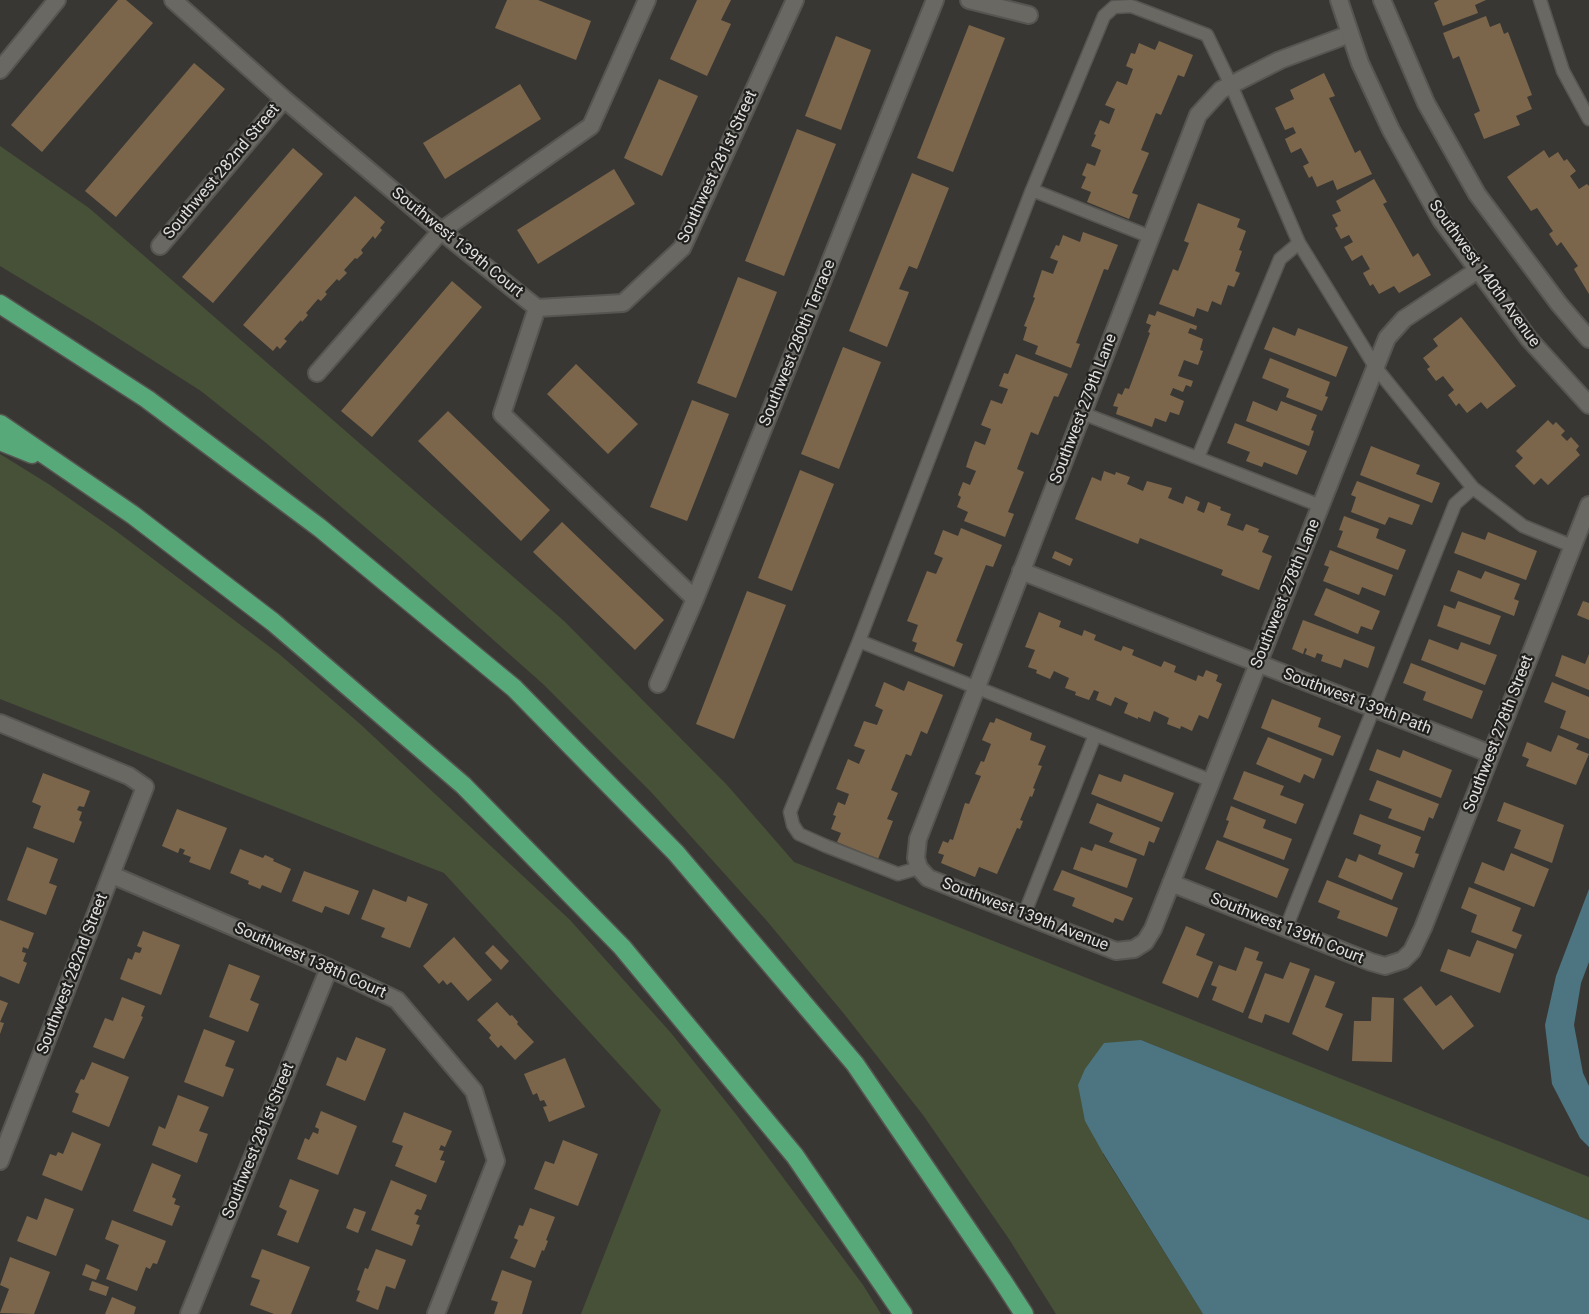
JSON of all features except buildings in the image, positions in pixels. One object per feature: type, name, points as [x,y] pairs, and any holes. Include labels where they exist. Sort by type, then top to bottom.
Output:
[{"type":"highway","points":[[0,304],[147,399],[311,521],[514,688],[676,853],[855,1064],[1024,1314]]},
{"type":"highway","points":[[0,424],[133,515],[273,622],[463,785],[622,947],[795,1156],[903,1314]]},
{"type":"highway","points":[[0,441],[71,471]]},
{"type":"street","points":[[0,70],[57,0]]},
{"type":"street","name":"Southwest 139th Court","points":[[173,0],[284,99],[537,308],[501,414],[695,599]]},
{"type":"street","points":[[317,373],[441,231],[591,126],[648,0]]},
{"type":"street","name":"Southwest 281st Street","points":[[537,308],[623,303],[682,248],[795,0]]},
{"type":"street","name":"Southwest 280th Terrace","points":[[658,684],[695,599],[935,0]]},
{"type":"street","points":[[969,0],[1029,15]]},
{"type":"street","name":"Southwest 140th Avenue","points":[[1339,0],[1360,63],[1391,130],[1441,220],[1529,339],[1589,405]]},
{"type":"street","points":[[1382,0],[1426,103],[1477,194],[1559,304],[1589,339]]},
{"type":"street","name":"Southwest 279th Lane","points":[[919,868],[916,858],[918,839],[1198,115],[1221,90],[1280,60],[1350,34]]},
{"type":"street","name":"Southwest 282nd Street","points":[[159,246],[284,99]]},
{"type":"street","name":"Southwest 278th Lane","points":[[1134,950],[1145,942],[1153,929],[1387,338],[1404,319],[1478,270]]},
{"type":"street","name":"Southwest 278th Street","points":[[1403,960],[1412,951],[1424,928],[1589,505]]},
{"type":"street","name":"Southwest 139th Path","points":[[1022,571],[1491,754]]},
{"type":"street","name":"Southwest 282nd Street","points":[[0,723],[129,776],[145,787],[0,1161]]},
{"type":"street","name":"Southwest 139th Avenue","points":[[919,868],[928,878],[1116,951],[1134,950]]},
{"type":"street","name":"Southwest 138th Court","points":[[112,875],[329,968],[397,1000],[474,1091],[496,1161],[436,1314]]},
{"type":"street","name":"Southwest 139th Court","points":[[1171,883],[1385,966],[1403,960]]},
{"type":"street","name":"Southwest 281st Street","points":[[189,1314],[329,968]]},
{"type":"lane","points":[[1540,0],[1563,71],[1589,118]]},
{"type":"lane","points":[[919,868],[898,874],[799,834],[793,825],[790,812],[859,641],[1032,190],[1104,16],[1114,7],[1131,6],[1207,35],[1299,243],[1376,368],[1473,488],[1522,526],[1572,546]]},
{"type":"lane","points":[[1032,190],[1151,237]]},
{"type":"lane","points":[[1198,457],[1280,259],[1299,243]]},
{"type":"lane","points":[[1082,413],[1321,506]]},
{"type":"lane","points":[[1286,928],[1455,504],[1473,488]]},
{"type":"lane","points":[[859,641],[1212,781]]},
{"type":"lane","points":[[1024,915],[1095,735]]},
{"type":"green space","points":[[0,146],[89,208],[564,621],[727,785],[794,862],[1589,1177],[1589,1220],[1141,1040],[1103,1154],[1203,1314],[1056,1314],[1009,1239],[923,1115],[845,1015],[767,921],[652,793],[543,684],[399,556],[201,391],[0,266]]},
{"type":"green space","points":[[0,454],[50,485],[116,531],[279,654],[359,723],[570,920],[671,1033],[735,1113],[863,1285],[881,1314],[581,1314],[661,1110],[444,873],[0,699]]},
{"type":"water","points":[[1589,889],[1589,962],[1581,983],[1574,1025],[1583,1073],[1589,1086],[1589,1147],[1580,1138],[1552,1084],[1545,1025],[1556,976]]},
{"type":"water","points":[[1141,1040],[1589,1220],[1589,1314],[1203,1314],[1085,1121],[1078,1085],[1085,1069],[1104,1043]]}]
